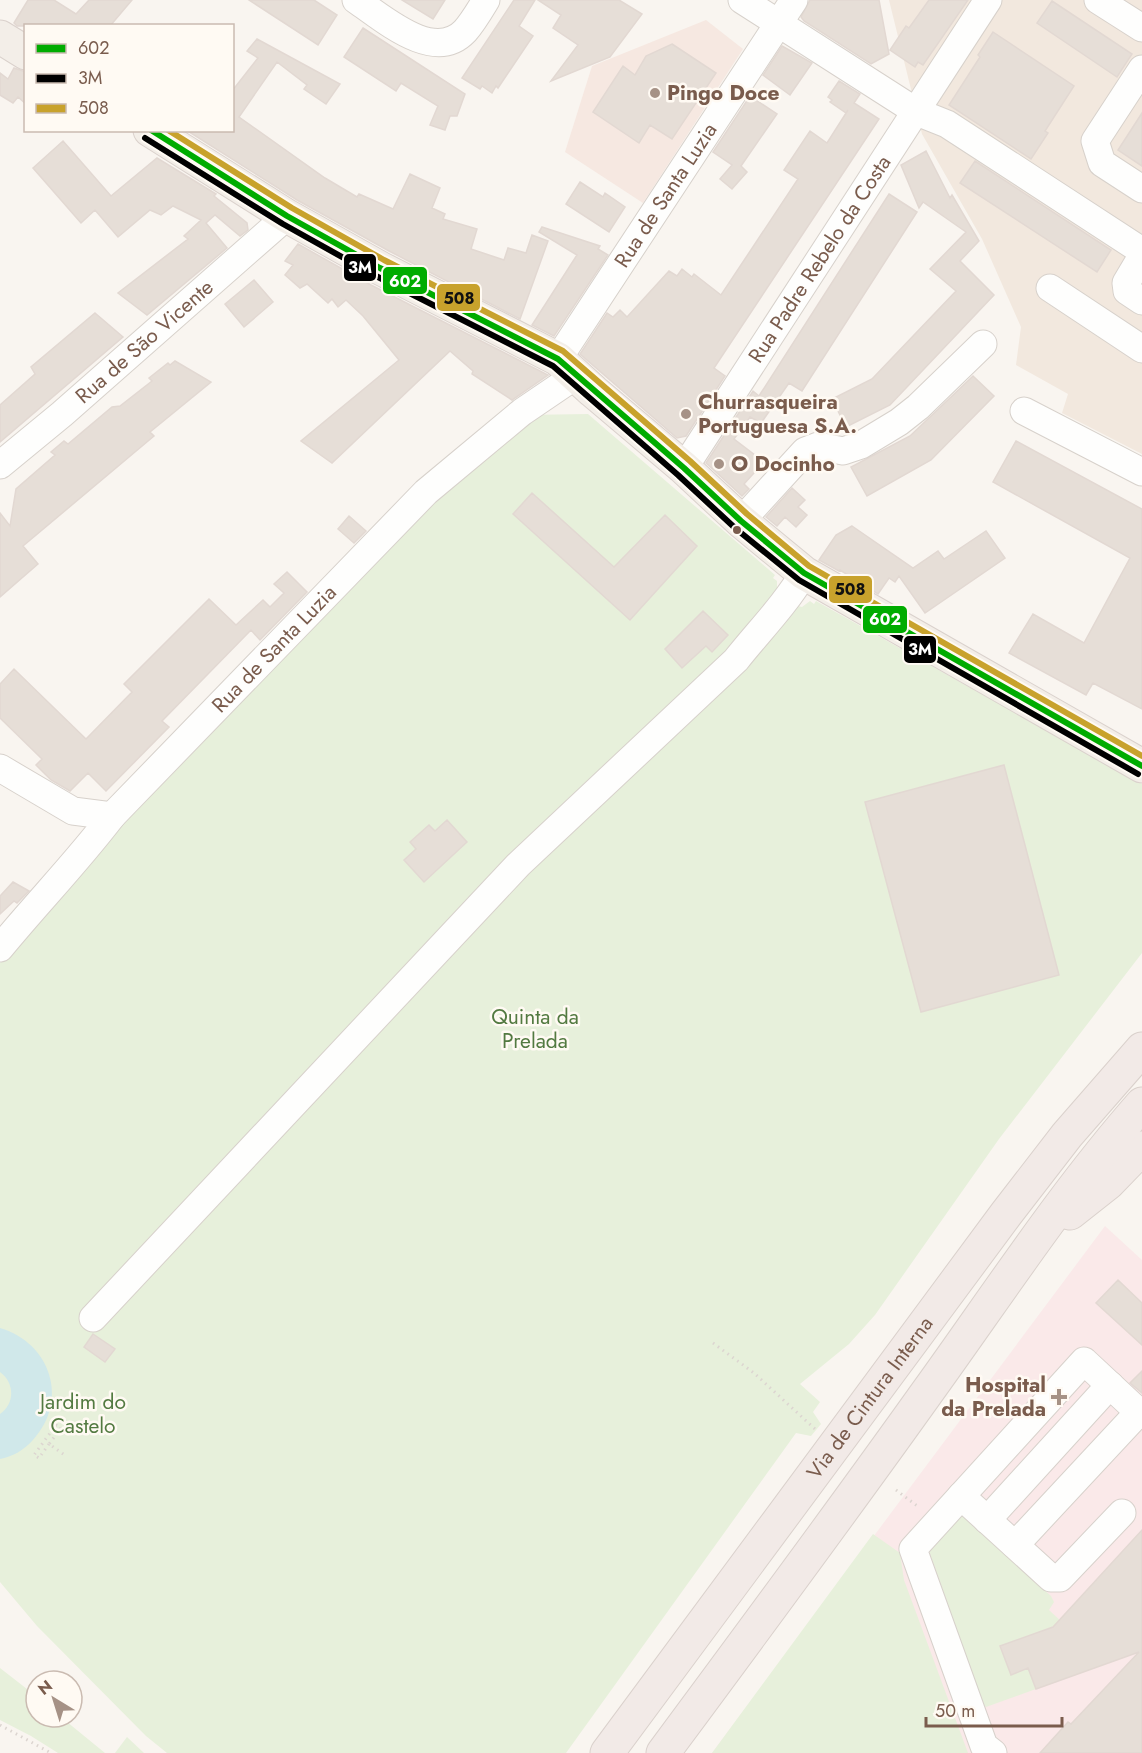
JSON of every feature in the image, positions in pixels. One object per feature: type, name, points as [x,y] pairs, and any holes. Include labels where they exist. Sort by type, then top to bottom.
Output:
[{"type":"highway","name":"Via de Cintura Interna","points":[[607,1753],[1006,1214],[1067,1135],[1142,1048]]},
{"type":"highway","name":"Via de Cintura Interna","points":[[663,1753],[855,1494],[1035,1240],[1142,1104]]},
{"type":"highway","points":[[1035,1240],[1108,1183],[1142,1148]]},
{"type":"main road","points":[[0,37],[24,52]]},
{"type":"main road","points":[[153,132],[287,216],[567,368],[684,468],[741,521],[804,573],[1142,766]]},
{"type":"street","points":[[356,0],[410,35],[426,43],[436,44],[446,42],[464,32],[486,0]]},
{"type":"street","points":[[742,0],[916,112],[947,124],[1142,251]]},
{"type":"street","name":"Rua de Santa Luzia","points":[[0,948],[41,899],[81,857],[112,816],[426,492],[522,412],[567,368],[794,0]]},
{"type":"street","name":"Rua Padre Rebelo da Costa","points":[[684,468],[988,0]]},
{"type":"street","points":[[1098,0],[1142,28]]},
{"type":"street","points":[[1142,69],[1095,141],[1102,163],[1142,189]]},
{"type":"street","name":"Rua de São Vicente","points":[[0,465],[62,414],[287,216]]},
{"type":"street","points":[[1142,256],[1126,283],[1127,291],[1142,301]]},
{"type":"street","points":[[1050,288],[1142,350]]},
{"type":"street","points":[[741,521],[806,451],[818,446],[843,451],[861,445],[899,422],[918,407],[983,344]]},
{"type":"street","points":[[1024,411],[1142,472]]},
{"type":"street","points":[[93,1318],[518,865],[735,660],[761,627],[788,600],[804,573]]},
{"type":"street","points":[[0,768],[73,811],[112,816]]},
{"type":"street","points":[[993,1753],[984,1746],[913,1549],[1084,1361],[1140,1413],[1015,1545]]},
{"type":"street","points":[[987,1520],[1110,1385]]},
{"type":"street","points":[[961,1496],[1051,1578],[1060,1578],[1122,1512]]},
{"type":"path","points":[[713,1343],[754,1373],[816,1430]]},
{"type":"path","points":[[56,1425],[61,1428],[49,1444],[39,1458],[34,1455],[56,1425]]},
{"type":"path","points":[[49,1444],[66,1456]]},
{"type":"path","points":[[896,1490],[938,1522]]},
{"type":"path","points":[[0,1725],[51,1753]]},
{"type":"shaded area","points":[[889,0],[1142,0],[1142,454],[1062,413],[1068,394],[1016,365],[1021,327],[982,239],[922,134]]},
{"type":"shaded area","points":[[706,20],[743,49],[643,203],[565,152],[592,66]]},
{"type":"shaded area","name":"Hospital da Prelada","points":[[1105,1226],[1142,1260],[1142,1753],[712,1753]]},
{"type":"green space","name":"Quinta da Prelada","points":[[588,414],[775,575],[773,578],[777,581],[777,591],[794,605],[802,607],[810,601],[814,604],[816,601],[1142,784],[1142,953],[999,1139],[875,1315],[849,1344],[800,1384],[820,1402],[813,1412],[821,1424],[811,1436],[796,1433],[566,1753],[167,1753],[146,1736],[84,1673],[84,1669],[80,1669],[37,1626],[0,1582],[0,963],[109,836],[427,498],[524,415]]},
{"type":"green space","points":[[959,1512],[1051,1596],[1054,1602],[1049,1610],[1063,1623],[1000,1646],[1011,1674],[1028,1668],[1036,1689],[986,1707],[929,1551]]},
{"type":"green space","points":[[873,1534],[900,1553],[904,1580],[968,1753],[712,1753]]},
{"type":"green space","points":[[0,1668],[24,1687],[24,1729],[76,1729],[105,1753],[58,1753],[0,1720]]},
{"type":"green space","points":[[127,1737],[144,1753],[115,1753]]},
{"type":"water","points":[[0,1328],[18,1336],[32,1346],[43,1360],[52,1392],[50,1409],[44,1425],[32,1441],[18,1453],[0,1459],[0,1414],[11,1399],[11,1387],[0,1372]]},
{"type":"building","points":[[28,0],[54,0],[76,14],[89,0],[132,0],[112,24],[24,24],[24,26],[17,26],[14,23]]},
{"type":"building","points":[[249,0],[314,0],[337,15],[318,45]]},
{"type":"building","points":[[402,0],[445,0],[433,19]]},
{"type":"building","points":[[514,0],[535,0],[519,26],[533,36],[498,88],[496,86],[492,93],[462,78]]},
{"type":"building","points":[[538,0],[619,0],[642,14],[610,57],[551,81],[578,45],[553,28],[561,15]]},
{"type":"building","points":[[810,0],[879,0],[889,54],[871,64],[804,21],[801,17]]},
{"type":"building","points":[[929,0],[968,0],[923,65],[918,62],[915,67],[890,50],[906,26],[909,28]]},
{"type":"building","points":[[1052,1],[1132,54],[1117,77],[1037,23]]},
{"type":"building","points":[[363,28],[465,94],[457,116],[450,116],[445,130],[430,125],[438,106],[401,83],[396,91],[344,57]]},
{"type":"building","points":[[993,32],[1074,86],[1045,131],[1048,133],[1031,159],[949,105]]},
{"type":"building","points":[[257,39],[340,84],[326,104],[304,89],[307,85],[277,62],[239,117],[325,178],[357,197],[359,194],[393,209],[410,174],[440,188],[432,208],[445,214],[443,219],[477,229],[471,249],[504,260],[508,248],[526,253],[532,235],[548,241],[520,319],[297,200],[189,132],[234,132],[234,88],[258,58],[247,51]]},
{"type":"building","name":"Pingo Doce","points":[[672,44],[716,73],[672,139],[650,125],[639,143],[593,112],[623,66],[635,75],[646,56]]},
{"type":"building","points":[[782,46],[812,63],[790,95],[763,75]]},
{"type":"building","points":[[14,68],[24,71],[24,102],[18,97],[13,103],[0,95],[0,73],[8,79]]},
{"type":"building","points":[[839,81],[860,94],[854,103],[879,119],[714,368],[725,376],[686,436],[677,438],[580,354],[607,313],[613,317],[620,310],[627,317],[669,271],[677,276],[682,269],[692,277],[694,274],[721,295],[798,179],[784,170],[810,131],[827,143],[848,110],[846,113],[830,102],[832,100],[828,97]]},
{"type":"building","points":[[750,96],[777,114],[741,166],[747,172],[732,189],[720,179],[732,165],[713,152]]},
{"type":"building","points":[[1142,113],[1142,166],[1118,150]]},
{"type":"building","points":[[63,141],[111,196],[157,158],[216,194],[214,196],[247,223],[248,230],[240,236],[215,215],[206,223],[227,248],[147,315],[118,293],[188,239],[184,236],[201,220],[173,206],[161,215],[150,210],[118,237],[95,210],[81,223],[33,168]]},
{"type":"building","points":[[926,151],[950,198],[952,195],[979,241],[960,261],[994,295],[890,405],[846,427],[832,399],[872,379],[956,291],[930,269],[966,232],[923,202],[919,208],[901,165]]},
{"type":"building","points":[[975,161],[1111,250],[1097,272],[960,183]]},
{"type":"building","points":[[580,182],[603,197],[605,193],[625,207],[609,232],[566,204]]},
{"type":"building","points":[[889,194],[917,212],[802,391],[789,383],[761,423],[750,417],[734,439],[764,462],[744,484],[749,489],[742,496],[706,463],[753,391],[759,396]]},
{"type":"building","points":[[542,227],[600,246],[598,249],[608,255],[554,336],[532,325],[577,255],[539,232]]},
{"type":"building","points":[[298,244],[371,285],[548,375],[512,400],[472,374],[473,371],[450,351],[332,463],[301,441],[399,360],[363,316],[346,300],[338,307],[332,299],[328,303],[307,284],[300,288],[285,275],[293,265],[285,261]]},
{"type":"building","points":[[254,280],[273,302],[244,327],[225,304]]},
{"type":"building","points":[[95,313],[123,337],[0,442],[0,405],[35,374],[31,367]]},
{"type":"building","points":[[175,361],[211,382],[150,432],[154,436],[23,546],[38,564],[0,597],[0,513],[10,526],[16,489],[55,455],[51,452],[64,441],[68,444],[112,407],[120,406],[152,381],[149,378],[168,363],[170,365]]},
{"type":"building","points":[[973,376],[994,396],[931,460],[867,496],[851,467],[910,436]]},
{"type":"building","points":[[1016,441],[1142,509],[1142,709],[1093,683],[1086,695],[1009,653],[1033,614],[1084,643],[1130,558],[993,482]]},
{"type":"building","points":[[792,488],[805,500],[798,507],[807,515],[796,527],[785,517],[777,526],[766,517]]},
{"type":"building","points":[[532,493],[614,567],[665,515],[697,546],[630,620],[513,514]]},
{"type":"building","points":[[349,516],[366,531],[354,543],[338,529]]},
{"type":"building","points":[[852,526],[913,568],[938,551],[944,559],[986,531],[1005,558],[925,613],[899,576],[895,582],[889,578],[878,594],[840,570],[819,560],[836,535]]},
{"type":"building","points":[[287,572],[307,592],[260,640],[251,630],[162,721],[169,727],[106,791],[88,773],[70,791],[51,780],[36,765],[42,759],[0,718],[0,684],[14,669],[86,739],[132,692],[124,684],[209,599],[236,625],[263,600],[270,607],[284,593],[274,584]]},
{"type":"building","points":[[703,611],[728,635],[712,652],[706,646],[682,668],[665,649]]},
{"type":"building","points":[[1004,765],[1059,975],[921,1012],[865,802]]},
{"type":"building","points":[[447,820],[467,842],[424,882],[404,860],[416,849],[410,842],[429,825],[435,831]]},
{"type":"building","points":[[13,882],[29,891],[17,903],[14,901],[0,914],[0,896]]},
{"type":"building","points":[[1118,1280],[1142,1303],[1142,1345],[1096,1303]]},
{"type":"building","points":[[93,1334],[115,1349],[105,1362],[84,1347]]},
{"type":"building","points":[[1142,1371],[1142,1393],[1130,1383]]},
{"type":"building","points":[[1142,1530],[1142,1753],[1040,1753],[1068,1722],[1071,1724],[1139,1652],[1036,1689],[1028,1668],[1011,1675],[1000,1646],[1053,1627]]},
{"type":"transit line","name":"602","points":[[154,132],[287,216],[380,268],[558,359],[684,468],[741,521],[804,573],[1142,766]]},
{"type":"transit line","name":"508","points":[[171,132],[292,208],[384,260],[563,351],[809,566],[1142,756]]},
{"type":"transit line","name":"3M","points":[[145,138],[283,224],[376,276],[553,366],[735,528],[799,580],[1138,774]]},
{"type":"place","name":"Pingo Doce","points":[[655,93]]},
{"type":"place","name":"Churrasqueira Portuguesa S.A.","points":[[686,414]]},
{"type":"place","name":"O Docinho","points":[[719,464]]},
{"type":"place","name":"Hospital da Prelada","points":[[1059,1397]]},
{"type":"park label","name":"Jardim do Castelo","points":[[83,1414]]}]
